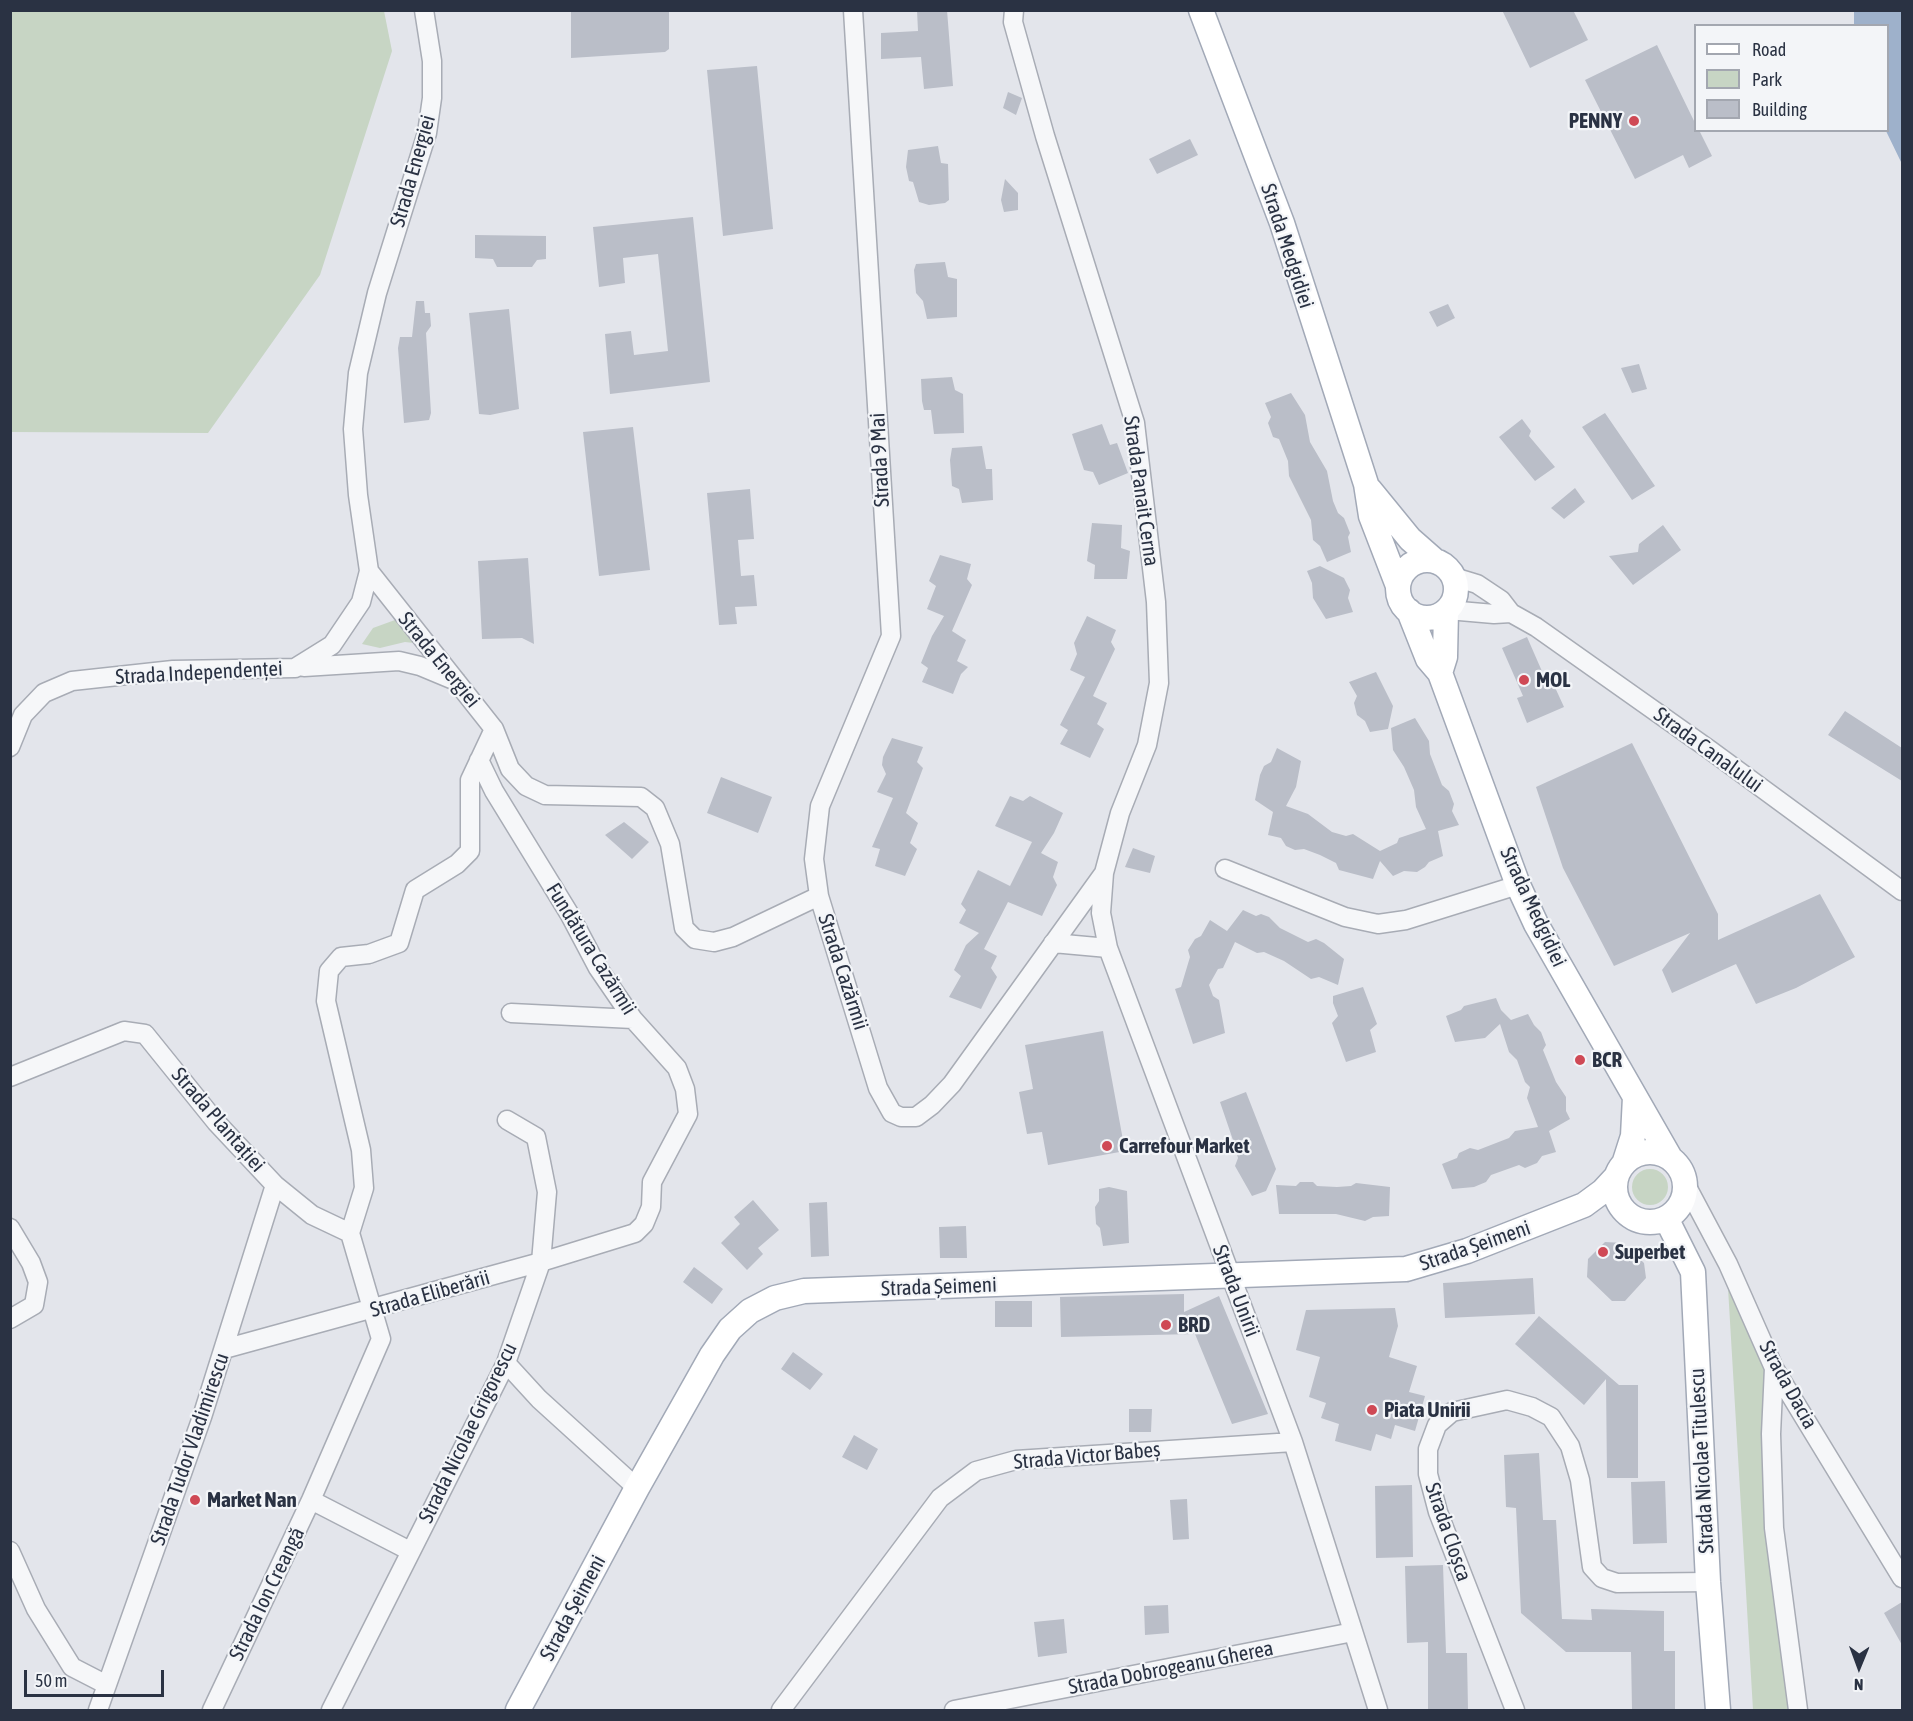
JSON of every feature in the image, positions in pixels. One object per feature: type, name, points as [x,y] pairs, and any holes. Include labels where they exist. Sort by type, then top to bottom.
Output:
[{"type":"main road","name":"Strada Medgidiei","points":[[1201,10],[1282,223],[1366,484],[1371,516],[1398,586]]},
{"type":"main road","name":"Strada Medgidiei","points":[[1366,484],[1410,540],[1435,561]]},
{"type":"main road","points":[[1440,673],[1445,657],[1447,610],[1456,594],[1454,577],[1443,564],[1435,561],[1427,560],[1411,565],[1405,570],[1398,586],[1400,600],[1409,611],[1428,618],[1447,610]]},
{"type":"main road","name":"Strada Medgidiei","points":[[1409,611],[1428,659],[1440,673],[1518,885],[1541,932],[1669,1156]]},
{"type":"main road","points":[[1621,1169],[1646,1151],[1669,1156],[1684,1174],[1686,1185],[1681,1205],[1666,1218],[1646,1222],[1627,1214],[1616,1197],[1621,1169],[1633,1136],[1635,1097]]},
{"type":"main road","name":"Strada Șeimeni","points":[[518,1710],[637,1488],[730,1329],[750,1311],[775,1298],[804,1291],[1406,1269],[1467,1251],[1584,1205],[1604,1191],[1621,1169]]},
{"type":"main road","name":"Strada Șeimeni","points":[[1584,1205],[1602,1204],[1627,1214]]},
{"type":"main road","name":"Strada Nicolae Titulescu","points":[[1666,1218],[1684,1249],[1693,1272],[1708,1582],[1718,1710]]},
{"type":"street","name":"Strada Energiei","points":[[350,1233],[364,1188],[361,1150],[326,1001],[328,971],[341,957],[369,954],[399,943],[415,890],[457,864],[470,851],[470,780],[494,729],[460,682],[426,645],[369,571],[353,442],[353,401],[377,293],[427,132],[432,98],[432,61],[424,10]]},
{"type":"street","name":"Strada 9 Mai","points":[[819,896],[814,859],[820,806],[891,636],[853,10]]},
{"type":"street","name":"Strada Panait Cerna","points":[[1014,10],[1013,22],[1045,136],[1135,423],[1156,602],[1159,683],[1147,745],[1120,813],[1104,873]]},
{"type":"street","name":"Strada Independenței","points":[[10,747],[23,715],[44,693],[72,681],[173,670],[295,668],[332,645],[361,602],[369,571]]},
{"type":"street","name":"Strada Canalului","points":[[1454,577],[1477,584],[1502,600],[1511,613],[1536,627],[1710,750],[1902,891]]},
{"type":"street","name":"Strada Canalului","points":[[1447,610],[1511,613]]},
{"type":"street","points":[[295,668],[399,661],[420,666],[460,682]]},
{"type":"street","name":"Strada Cazărmii","points":[[494,729],[510,769],[526,786],[545,795],[641,797],[655,808],[670,844],[684,928],[695,939],[714,942],[733,937],[819,896],[878,1088],[892,1113],[901,1117],[916,1117],[932,1106],[952,1084],[1104,873]]},
{"type":"street","name":"Fundătura Cazărmii","points":[[479,760],[598,968],[633,1019],[677,1068],[688,1101],[688,1114],[681,1130],[662,1160],[652,1182],[651,1207],[644,1224],[635,1233]]},
{"type":"street","points":[[1225,869],[1345,917],[1378,924],[1406,920],[1518,885]]},
{"type":"street","name":"Strada Unirii","points":[[1104,873],[1101,913],[1108,948],[1293,1442],[1378,1710]]},
{"type":"street","points":[[1053,943],[1108,948]]},
{"type":"street","points":[[511,1013],[633,1019]]},
{"type":"street","name":"Strada Plantației","points":[[10,1077],[124,1031],[145,1034],[216,1122],[275,1185],[312,1215],[350,1233]]},
{"type":"street","name":"Strada Nicolae Grigorescu","points":[[331,1710],[506,1363],[541,1262],[547,1192],[536,1137],[507,1120]]},
{"type":"street","name":"Strada Tudor Vladimirescu","points":[[98,1710],[224,1349],[275,1185]]},
{"type":"street","name":"Strada Dacia","points":[[1686,1185],[1728,1264],[1774,1368],[1902,1578]]},
{"type":"street","points":[[10,1227],[31,1263],[38,1282],[34,1305],[10,1319]]},
{"type":"street","points":[[350,1233],[373,1310]]},
{"type":"street","name":"Strada Eliberării","points":[[224,1349],[373,1310],[635,1233]]},
{"type":"street","name":"Strada Ion Creangă","points":[[212,1710],[311,1500],[381,1339],[373,1310]]},
{"type":"street","points":[[506,1363],[539,1399],[637,1488]]},
{"type":"street","points":[[1774,1368],[1771,1434],[1774,1528],[1798,1710]]},
{"type":"street","name":"Strada Cloșca","points":[[1515,1710],[1438,1512],[1428,1474],[1428,1449],[1437,1425],[1452,1412],[1507,1400],[1532,1407],[1551,1417],[1570,1446],[1580,1480],[1592,1566],[1602,1578],[1617,1583],[1708,1582]]},
{"type":"street","name":"Strada Victor Babeș","points":[[781,1710],[940,1498],[976,1471],[1016,1460],[1293,1442]]},
{"type":"street","points":[[311,1500],[410,1551]]},
{"type":"street","points":[[10,1551],[36,1609],[72,1667],[107,1685]]},
{"type":"street","name":"Strada Dobrogeanu Gherea","points":[[954,1710],[1353,1632]]},
{"type":"green space","points":[[11,10],[384,11],[392,51],[320,275],[208,433],[11,432]]},
{"type":"green space","points":[[395,620],[415,626],[422,644],[405,642],[380,648],[362,644],[373,628]]},
{"type":"green space","points":[[1650,1169],[1663,1174],[1668,1187],[1663,1200],[1650,1205],[1637,1200],[1632,1187],[1637,1174]]},
{"type":"green space","points":[[1726,1254],[1773,1382],[1788,1603],[1800,1710],[1753,1710]]},
{"type":"water","points":[[1854,11],[1902,11],[1902,164],[1886,132],[1889,132],[1889,24],[1854,24]]},
{"type":"building","points":[[571,10],[669,10],[669,49],[665,52],[571,58]]},
{"type":"building","points":[[917,10],[947,10],[953,86],[924,89],[921,57],[881,59],[881,33],[918,31]]},
{"type":"building","points":[[1502,10],[1573,10],[1588,40],[1530,68]]},
{"type":"building","points":[[1657,45],[1694,121],[1694,132],[1700,132],[1712,156],[1689,168],[1683,155],[1635,179],[1585,80]]},
{"type":"building","points":[[757,66],[773,229],[723,236],[707,70]]},
{"type":"building","points":[[1008,92],[1022,98],[1016,115],[1003,108]]},
{"type":"building","points":[[1190,139],[1198,155],[1157,174],[1149,159]]},
{"type":"building","points":[[938,146],[941,163],[948,164],[949,200],[945,203],[929,205],[919,202],[913,182],[909,181],[906,167],[908,150]]},
{"type":"building","points":[[1005,179],[1018,193],[1018,210],[1004,212],[1001,200]]},
{"type":"building","points":[[693,217],[710,382],[610,394],[605,334],[631,331],[634,355],[668,351],[658,254],[623,258],[625,283],[599,287],[593,227]]},
{"type":"building","points":[[475,235],[546,236],[546,259],[537,260],[532,267],[497,267],[493,259],[475,258]]},
{"type":"building","points":[[945,262],[948,277],[957,279],[957,317],[927,319],[923,301],[916,293],[914,270],[916,264]]},
{"type":"building","points":[[416,301],[424,301],[425,313],[430,313],[431,326],[426,333],[431,413],[429,420],[404,423],[398,348],[400,337],[412,337]]},
{"type":"building","points":[[1448,304],[1455,318],[1437,327],[1429,312]]},
{"type":"building","points":[[509,309],[519,409],[490,415],[479,414],[469,313]]},
{"type":"building","points":[[1639,364],[1647,389],[1632,393],[1621,368]]},
{"type":"building","points":[[952,377],[955,390],[963,394],[964,433],[934,434],[931,410],[924,410],[921,379]]},
{"type":"building","points":[[1291,393],[1305,415],[1310,442],[1327,471],[1333,501],[1350,533],[1348,537],[1351,552],[1327,562],[1320,546],[1313,540],[1311,520],[1289,476],[1288,461],[1279,439],[1273,437],[1268,423],[1271,417],[1265,403]]},
{"type":"building","points":[[1605,413],[1655,486],[1632,500],[1582,427]]},
{"type":"building","points":[[1522,419],[1531,431],[1529,436],[1555,467],[1535,481],[1499,437]]},
{"type":"building","points":[[1102,424],[1110,445],[1117,443],[1128,473],[1099,485],[1093,472],[1084,470],[1072,434]]},
{"type":"building","points":[[633,427],[650,570],[599,576],[583,432]]},
{"type":"building","points":[[982,446],[986,469],[992,469],[993,500],[962,503],[959,489],[952,486],[950,460],[952,448]]},
{"type":"building","points":[[1575,488],[1585,502],[1564,519],[1551,508]]},
{"type":"building","points":[[750,489],[754,539],[738,540],[741,576],[754,575],[757,606],[735,607],[737,624],[719,625],[707,493]]},
{"type":"building","points":[[1092,523],[1122,525],[1121,548],[1130,551],[1127,579],[1094,579],[1095,565],[1087,561]]},
{"type":"building","points":[[1663,525],[1681,550],[1633,585],[1609,556],[1638,552],[1639,544]]},
{"type":"building","points":[[940,555],[971,564],[967,579],[972,585],[952,631],[966,640],[957,661],[968,667],[961,674],[953,694],[922,682],[928,668],[921,663],[932,636],[944,616],[927,609],[936,586],[929,581]]},
{"type":"building","points":[[528,558],[534,644],[522,638],[482,639],[478,561]]},
{"type":"building","points":[[1320,566],[1344,578],[1350,590],[1348,598],[1353,612],[1326,619],[1313,598],[1312,583],[1307,571]]},
{"type":"building","points":[[1087,616],[1116,630],[1111,642],[1115,649],[1093,696],[1107,703],[1097,724],[1104,729],[1090,758],[1060,744],[1068,730],[1060,725],[1085,677],[1070,670],[1077,654],[1074,643]]},
{"type":"building","points":[[1527,637],[1548,685],[1553,683],[1564,707],[1527,723],[1517,698],[1523,696],[1502,648]]},
{"type":"building","points":[[1376,672],[1393,706],[1388,729],[1370,732],[1365,721],[1357,715],[1354,703],[1357,696],[1349,682]]},
{"type":"building","points":[[1845,711],[1902,748],[1902,781],[1828,735]]},
{"type":"building","points":[[1415,718],[1429,741],[1430,754],[1442,785],[1449,791],[1454,804],[1452,811],[1459,825],[1438,831],[1443,856],[1429,862],[1417,872],[1404,871],[1393,876],[1380,861],[1373,879],[1339,870],[1336,863],[1320,855],[1304,849],[1295,850],[1286,846],[1281,838],[1268,835],[1273,812],[1255,800],[1260,775],[1264,766],[1271,762],[1277,748],[1301,761],[1296,787],[1286,806],[1308,814],[1332,832],[1346,836],[1353,834],[1380,851],[1397,843],[1399,838],[1426,829],[1416,807],[1414,790],[1404,767],[1393,750],[1391,728]]},
{"type":"building","points":[[892,738],[923,747],[917,762],[923,768],[906,813],[918,823],[910,843],[917,849],[905,876],[875,866],[880,849],[872,847],[893,798],[877,792],[886,774],[882,765],[883,757]]},
{"type":"building","points":[[1632,743],[1718,914],[1718,940],[1820,894],[1855,957],[1796,988],[1756,1004],[1736,964],[1672,993],[1662,970],[1690,933],[1614,966],[1563,868],[1536,787]]},
{"type":"building","points":[[721,777],[772,797],[758,833],[707,813]]},
{"type":"building","points":[[1010,796],[1023,801],[1030,796],[1063,813],[1041,853],[1058,862],[1053,877],[1057,885],[1042,916],[1008,902],[984,949],[997,956],[991,968],[997,977],[981,1009],[949,997],[961,976],[954,970],[966,945],[979,933],[959,923],[966,910],[961,904],[978,870],[1010,886],[1032,842],[995,826]]},
{"type":"building","points":[[624,822],[649,842],[632,859],[605,835]]},
{"type":"building","points":[[1133,848],[1155,856],[1150,873],[1125,867]]},
{"type":"building","points":[[1243,910],[1256,916],[1261,914],[1269,917],[1280,928],[1308,942],[1316,939],[1324,943],[1344,959],[1338,985],[1319,977],[1311,979],[1284,961],[1264,952],[1257,953],[1235,942],[1223,968],[1218,969],[1209,985],[1213,996],[1219,1000],[1225,1033],[1193,1044],[1175,989],[1181,987],[1190,957],[1188,950],[1195,939],[1201,936],[1210,920],[1227,931]]},
{"type":"building","points":[[1363,987],[1377,1024],[1370,1030],[1376,1052],[1346,1062],[1332,1023],[1338,1016],[1333,996]]},
{"type":"building","points":[[1496,998],[1501,1010],[1511,1020],[1528,1014],[1541,1032],[1546,1045],[1543,1050],[1556,1082],[1566,1097],[1566,1111],[1570,1119],[1549,1131],[1556,1152],[1542,1156],[1537,1163],[1525,1168],[1519,1165],[1491,1175],[1486,1182],[1474,1187],[1452,1189],[1442,1164],[1457,1158],[1459,1153],[1470,1148],[1478,1150],[1509,1138],[1515,1131],[1538,1127],[1527,1098],[1530,1087],[1525,1082],[1517,1060],[1509,1052],[1500,1024],[1485,1038],[1455,1042],[1446,1016],[1461,1010],[1464,1006]]},
{"type":"building","points":[[1103,1031],[1125,1151],[1048,1165],[1042,1132],[1027,1134],[1019,1092],[1033,1089],[1025,1045]]},
{"type":"building","points":[[1246,1092],[1276,1169],[1266,1191],[1252,1196],[1235,1166],[1238,1158],[1220,1102]]},
{"type":"building","points":[[1300,1182],[1313,1182],[1317,1186],[1351,1186],[1356,1183],[1390,1187],[1389,1216],[1373,1217],[1365,1221],[1336,1214],[1279,1214],[1276,1185],[1296,1186]]},
{"type":"building","points":[[1109,1187],[1127,1191],[1129,1243],[1103,1246],[1100,1228],[1096,1224],[1095,1207],[1099,1201],[1099,1189]]},
{"type":"building","points":[[753,1200],[779,1230],[758,1248],[763,1254],[747,1270],[721,1243],[740,1224],[734,1217]]},
{"type":"building","points":[[827,1202],[829,1256],[811,1257],[809,1203]]},
{"type":"building","points":[[966,1226],[967,1258],[940,1258],[939,1227]]},
{"type":"building","points":[[1605,1242],[1623,1243],[1644,1263],[1646,1278],[1625,1301],[1612,1301],[1587,1277],[1588,1259]]},
{"type":"building","points":[[694,1267],[723,1289],[712,1304],[683,1282]]},
{"type":"building","points":[[1533,1278],[1535,1314],[1445,1318],[1443,1283]]},
{"type":"building","points":[[1184,1294],[1184,1312],[1219,1296],[1268,1414],[1232,1424],[1195,1334],[1061,1337],[1060,1297]]},
{"type":"building","points":[[995,1301],[1032,1301],[1032,1327],[995,1327]]},
{"type":"building","points":[[1395,1308],[1398,1326],[1389,1357],[1417,1366],[1409,1392],[1425,1396],[1415,1431],[1395,1425],[1391,1439],[1376,1434],[1371,1451],[1335,1441],[1339,1424],[1321,1418],[1326,1403],[1309,1397],[1320,1357],[1296,1350],[1306,1310]]},
{"type":"building","points":[[1539,1316],[1619,1385],[1638,1385],[1638,1478],[1607,1478],[1606,1379],[1584,1405],[1515,1344]]},
{"type":"building","points":[[793,1352],[823,1374],[810,1390],[781,1369]]},
{"type":"building","points":[[1129,1409],[1152,1409],[1151,1432],[1129,1432]]},
{"type":"building","points":[[854,1435],[878,1449],[867,1470],[842,1457]]},
{"type":"building","points":[[1539,1453],[1543,1520],[1556,1520],[1562,1619],[1592,1620],[1591,1609],[1664,1611],[1664,1651],[1675,1651],[1675,1710],[1632,1710],[1631,1652],[1566,1652],[1521,1613],[1516,1508],[1506,1507],[1504,1455]]},
{"type":"building","points":[[1665,1481],[1667,1543],[1633,1544],[1631,1482]]},
{"type":"building","points":[[1412,1485],[1413,1557],[1376,1558],[1375,1486]]},
{"type":"building","points":[[1187,1499],[1189,1539],[1173,1540],[1170,1500]]},
{"type":"building","points":[[1443,1565],[1446,1653],[1467,1653],[1468,1710],[1428,1710],[1428,1642],[1407,1643],[1405,1566]]},
{"type":"building","points":[[1902,1602],[1902,1645],[1884,1613]]},
{"type":"building","points":[[1168,1605],[1169,1633],[1145,1635],[1144,1606]]},
{"type":"building","points":[[1064,1619],[1067,1653],[1038,1657],[1034,1622]]},
{"type":"place","name":"PENNY","points":[[1634,121]]},
{"type":"place","name":"MOL","points":[[1524,680]]},
{"type":"place","name":"BCR","points":[[1580,1060]]},
{"type":"place","name":"Carrefour Market","points":[[1107,1146]]},
{"type":"place","name":"Superbet","points":[[1603,1252]]},
{"type":"place","name":"BRD","points":[[1166,1325]]},
{"type":"place","name":"Piata Unirii","points":[[1372,1410]]},
{"type":"place","name":"Market Nan","points":[[195,1500]]}]
